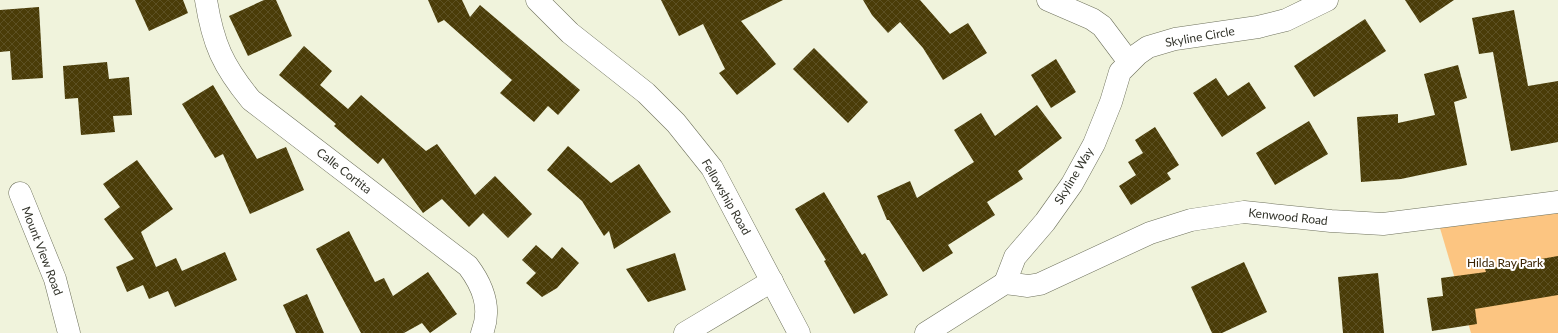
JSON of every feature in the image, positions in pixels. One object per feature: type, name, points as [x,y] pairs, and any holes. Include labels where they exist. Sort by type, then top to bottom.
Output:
[{"type":"street","name":"Calle Cortita","points":[[206,0],[213,35],[224,63],[232,76],[251,100],[468,266],[482,288],[486,301],[487,314],[482,333]]},
{"type":"street","name":"Fellowship Road","points":[[538,0],[570,33],[646,93],[676,123],[712,168],[799,333]]},
{"type":"street","points":[[1048,0],[1092,19],[1102,26],[1129,62]]},
{"type":"street","name":"Skyline Circle","points":[[1129,62],[1148,47],[1175,39],[1258,27],[1286,20],[1319,2]]},
{"type":"street","name":"Skyline Way","points":[[1005,283],[1015,257],[1046,222],[1072,184],[1094,144],[1111,102],[1120,72],[1129,62]]},
{"type":"street","name":"Mount View Road","points":[[20,193],[55,279],[69,333]]},
{"type":"street","name":"Kenwood Road","points":[[1005,283],[1028,286],[1040,284],[1150,234],[1191,220],[1244,212],[1331,221],[1382,224],[1558,202]]},
{"type":"street","points":[[685,333],[772,281]]},
{"type":"street","points":[[926,333],[1005,283]]},
{"type":"green space","name":"Hilda Ray Park","points":[[1558,202],[1558,333],[1471,333],[1437,218]]},
{"type":"building","points":[[135,0],[183,0],[188,13],[149,31]]},
{"type":"building","points":[[264,0],[276,0],[292,36],[248,56],[229,16]]},
{"type":"building","points":[[428,0],[462,0],[470,17],[480,5],[580,90],[558,115],[548,106],[534,122],[500,93],[512,80],[444,20],[438,23]]},
{"type":"building","points":[[661,0],[783,0],[741,21],[776,64],[737,95],[719,73],[725,69],[703,24],[679,36]]},
{"type":"building","points":[[863,0],[920,0],[950,34],[968,23],[987,53],[943,80],[923,48],[900,22],[888,33],[872,15]]},
{"type":"building","points":[[1405,0],[1454,0],[1420,23]]},
{"type":"building","points":[[39,7],[43,78],[12,80],[10,51],[0,52],[0,10]]},
{"type":"building","points":[[1514,10],[1528,86],[1558,81],[1558,142],[1511,151],[1493,52],[1479,54],[1472,18]]},
{"type":"building","points":[[1365,19],[1386,51],[1314,97],[1294,66]]},
{"type":"building","points":[[304,46],[332,71],[320,85],[348,109],[361,95],[426,151],[437,144],[475,195],[495,176],[532,214],[508,238],[483,213],[469,227],[442,199],[423,213],[383,158],[378,164],[334,126],[336,124],[279,75]]},
{"type":"building","points":[[814,48],[868,102],[848,123],[793,69]]},
{"type":"building","points":[[1056,59],[1076,92],[1051,108],[1031,75]]},
{"type":"building","points":[[107,62],[109,79],[129,77],[132,115],[113,116],[115,132],[81,135],[78,98],[65,99],[63,66]]},
{"type":"building","points":[[1458,65],[1467,98],[1454,102],[1467,165],[1401,179],[1361,182],[1357,117],[1398,114],[1398,123],[1435,115],[1424,74]]},
{"type":"building","points":[[1216,78],[1228,96],[1249,82],[1266,108],[1222,137],[1193,93]]},
{"type":"building","points":[[213,85],[257,159],[286,147],[304,190],[250,214],[223,154],[215,158],[182,104]]},
{"type":"building","points":[[1037,105],[1062,138],[1018,171],[1023,179],[987,202],[995,215],[948,245],[953,253],[923,272],[889,220],[887,220],[877,196],[910,181],[917,198],[974,162],[954,130],[981,113],[995,136]]},
{"type":"building","points":[[1309,121],[1328,154],[1275,185],[1256,153]]},
{"type":"building","points":[[1155,127],[1179,165],[1167,173],[1171,179],[1131,205],[1119,186],[1136,175],[1128,162],[1143,153],[1135,140]]},
{"type":"building","points":[[568,146],[611,183],[639,164],[671,212],[614,249],[609,231],[604,236],[582,201],[547,170]]},
{"type":"building","points":[[137,160],[173,209],[141,232],[156,267],[176,258],[182,271],[225,252],[237,280],[175,307],[168,291],[149,299],[143,285],[127,292],[116,267],[134,259],[104,219],[120,207],[103,184]]},
{"type":"building","points":[[824,192],[862,255],[865,253],[888,295],[854,314],[824,261],[826,260],[795,209]]},
{"type":"building","points":[[349,231],[375,282],[384,278],[393,296],[428,272],[457,314],[430,333],[422,323],[404,333],[361,333],[316,249]]},
{"type":"building","points":[[536,245],[552,259],[562,247],[579,263],[557,288],[542,297],[526,283],[536,273],[522,260]]},
{"type":"building","points":[[675,253],[686,290],[648,302],[626,269]]},
{"type":"building","points":[[1558,256],[1558,295],[1475,309],[1477,324],[1432,331],[1427,298],[1443,296],[1441,278],[1486,272],[1485,269]]},
{"type":"building","points":[[1244,262],[1267,312],[1222,333],[1212,333],[1191,287]]},
{"type":"building","points":[[1378,273],[1384,333],[1343,333],[1338,277]]},
{"type":"building","points":[[307,294],[324,333],[296,333],[283,305]]}]
